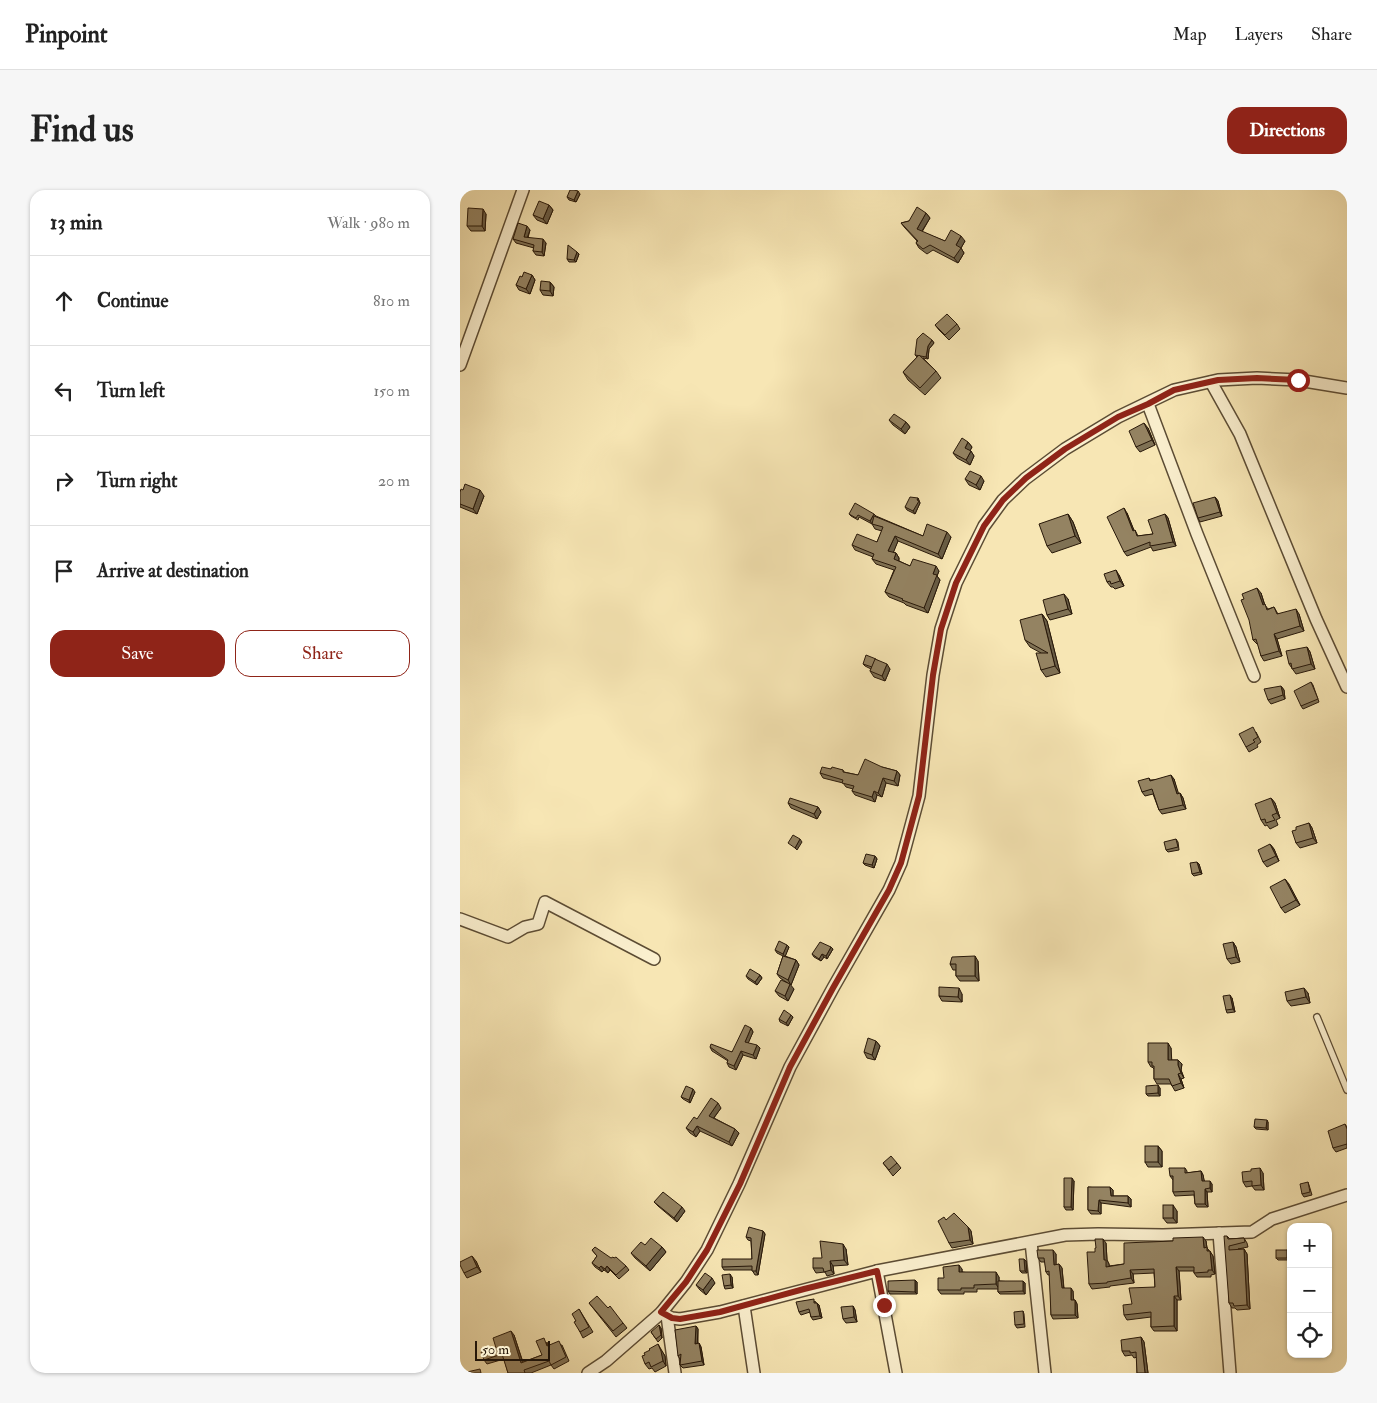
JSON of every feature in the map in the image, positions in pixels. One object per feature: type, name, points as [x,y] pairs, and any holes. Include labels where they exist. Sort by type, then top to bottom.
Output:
[{"type":"street","points":[[460,365],[523,190]]},
{"type":"street","points":[[588,1373],[606,1361],[664,1314],[707,1250],[740,1184],[790,1067],[889,890],[901,863],[919,796],[933,675],[941,629],[956,583],[984,526],[1003,500],[1026,478],[1057,455],[1118,417],[1174,390],[1218,380],[1257,378],[1298,380],[1347,388]]},
{"type":"street","points":[[1211,382],[1240,434],[1316,619],[1347,687]]},
{"type":"street","points":[[1148,404],[1197,534],[1254,676]]},
{"type":"street","points":[[460,919],[508,938],[525,927],[538,924],[545,902],[654,959]]},
{"type":"street","points":[[664,1314],[676,1319],[720,1312],[877,1271],[1065,1235],[1252,1232],[1272,1219],[1347,1195],[1347,1205]]},
{"type":"street","points":[[1219,1233],[1230,1373]]},
{"type":"street","points":[[1030,1242],[1045,1373]]},
{"type":"street","points":[[877,1271],[896,1373]]},
{"type":"street","points":[[744,1306],[754,1373]]},
{"type":"street","points":[[664,1314],[675,1373]]},
{"type":"lane","points":[[1316,1017],[1347,1090]]},
{"type":"building","points":[[570,190],[578,191],[574,200],[567,197]]},
{"type":"building","points":[[539,201],[549,205],[543,219],[533,215]]},
{"type":"building","points":[[917,207],[926,213],[917,229],[945,241],[951,230],[961,236],[956,245],[961,248],[954,258],[930,245],[923,249],[901,223],[909,221]]},
{"type":"building","points":[[468,208],[483,209],[482,226],[467,226]]},
{"type":"building","points":[[518,223],[527,226],[524,237],[543,239],[542,252],[533,251],[534,245],[513,239]]},
{"type":"building","points":[[568,245],[577,252],[574,260],[567,259]]},
{"type":"building","points":[[524,272],[532,275],[526,289],[516,285]]},
{"type":"building","points":[[541,281],[550,282],[550,291],[540,290]]},
{"type":"building","points":[[947,314],[957,324],[945,335],[935,325]]},
{"type":"building","points":[[923,333],[932,340],[928,346],[926,357],[915,355],[917,339]]},
{"type":"building","points":[[919,355],[936,371],[920,388],[903,372]]},
{"type":"building","points":[[894,414],[906,422],[901,429],[889,420]]},
{"type":"building","points":[[1144,423],[1152,440],[1136,447],[1129,431]]},
{"type":"building","points":[[962,438],[968,442],[965,448],[971,451],[966,460],[953,453]]},
{"type":"building","points":[[970,471],[981,476],[976,485],[965,479]]},
{"type":"building","points":[[465,484],[480,490],[473,509],[460,504],[460,492]]},
{"type":"building","points":[[910,497],[918,498],[917,500],[919,501],[913,511],[905,507]]},
{"type":"building","points":[[1215,497],[1220,512],[1198,518],[1193,503]]},
{"type":"building","points":[[855,503],[874,514],[870,521],[858,515],[856,518],[849,514]]},
{"type":"building","points":[[1124,508],[1133,531],[1135,530],[1137,536],[1153,534],[1148,520],[1165,514],[1173,542],[1150,546],[1150,542],[1124,552],[1107,517]]},
{"type":"building","points":[[1068,514],[1075,536],[1047,546],[1039,524]]},
{"type":"building","points":[[874,516],[923,536],[927,524],[947,532],[938,554],[895,536],[888,551],[896,553],[894,559],[910,566],[913,559],[936,566],[933,574],[937,575],[924,608],[885,592],[896,567],[872,559],[874,554],[852,545],[857,534],[877,542],[883,527],[872,524]]},
{"type":"building","points":[[1116,570],[1120,581],[1111,584],[1110,581],[1107,582],[1104,574]]},
{"type":"building","points":[[1257,588],[1263,605],[1265,604],[1267,610],[1274,607],[1277,614],[1296,609],[1300,626],[1274,634],[1279,651],[1261,656],[1256,639],[1253,640],[1249,620],[1241,600],[1244,599],[1242,594]]},
{"type":"building","points":[[1064,594],[1068,609],[1047,615],[1043,600]]},
{"type":"building","points":[[1042,614],[1055,666],[1041,670],[1036,653],[1048,653],[1025,640],[1020,620]]},
{"type":"building","points":[[1307,647],[1311,664],[1292,669],[1286,651]]},
{"type":"building","points":[[866,655],[876,659],[872,667],[863,664]]},
{"type":"building","points":[[875,659],[887,664],[882,676],[870,671]]},
{"type":"building","points":[[1311,682],[1318,699],[1301,706],[1294,691]]},
{"type":"building","points":[[1281,686],[1283,695],[1268,700],[1264,689]]},
{"type":"building","points":[[1253,727],[1258,737],[1253,740],[1255,742],[1246,747],[1239,734]]},
{"type":"building","points":[[865,759],[882,767],[897,771],[894,781],[883,778],[878,793],[874,791],[872,797],[852,791],[854,786],[842,783],[843,780],[820,773],[822,767],[831,769],[832,767],[843,770],[843,772],[858,775]]},
{"type":"building","points":[[1171,775],[1177,794],[1180,793],[1183,805],[1159,810],[1152,789],[1142,792],[1138,781],[1149,778],[1150,781]]},
{"type":"building","points":[[790,798],[818,807],[814,814],[788,803]]},
{"type":"building","points":[[1271,798],[1277,813],[1272,815],[1275,820],[1266,823],[1265,819],[1261,820],[1255,804]]},
{"type":"building","points":[[1309,823],[1313,838],[1296,843],[1292,831],[1296,830],[1296,827]]},
{"type":"building","points":[[793,835],[800,839],[795,848],[788,843]]},
{"type":"building","points":[[1176,839],[1178,847],[1166,850],[1164,842]]},
{"type":"building","points":[[1270,844],[1276,856],[1263,862],[1258,850]]},
{"type":"building","points":[[866,854],[875,856],[872,865],[863,863]]},
{"type":"building","points":[[1197,862],[1200,872],[1192,874],[1190,863]]},
{"type":"building","points":[[1285,879],[1296,900],[1281,908],[1270,887]]},
{"type":"building","points":[[779,941],[787,945],[783,954],[775,950]]},
{"type":"building","points":[[820,942],[831,947],[826,956],[822,954],[819,959],[812,954]]},
{"type":"building","points":[[1233,942],[1236,957],[1227,959],[1223,944]]},
{"type":"building","points":[[783,956],[796,960],[788,980],[777,974]]},
{"type":"building","points":[[975,956],[975,976],[956,976],[956,964],[950,964],[952,957]]},
{"type":"building","points":[[750,969],[760,975],[755,982],[746,976]]},
{"type":"building","points":[[781,980],[790,984],[785,996],[775,991]]},
{"type":"building","points":[[939,987],[959,988],[958,997],[939,996]]},
{"type":"building","points":[[1304,988],[1306,997],[1287,1001],[1285,992]]},
{"type":"building","points":[[1230,995],[1233,1009],[1226,1010],[1223,996]]},
{"type":"building","points":[[784,1010],[791,1015],[786,1023],[779,1019]]},
{"type":"building","points":[[745,1025],[751,1028],[745,1042],[757,1045],[753,1055],[741,1051],[734,1066],[727,1063],[728,1060],[710,1047],[711,1044],[732,1052]]},
{"type":"building","points":[[868,1038],[876,1041],[872,1055],[864,1052]]},
{"type":"building","points":[[1148,1043],[1168,1043],[1168,1060],[1178,1060],[1181,1073],[1178,1074],[1181,1083],[1172,1086],[1169,1079],[1154,1079],[1154,1066],[1152,1066],[1152,1062],[1148,1062]]},
{"type":"building","points":[[1158,1085],[1158,1093],[1146,1094],[1146,1086]]},
{"type":"building","points":[[686,1086],[693,1089],[689,1100],[681,1097]]},
{"type":"building","points":[[711,1098],[718,1103],[709,1116],[735,1129],[729,1142],[697,1126],[693,1132],[686,1128],[694,1117],[697,1119]]},
{"type":"building","points":[[1255,1119],[1267,1120],[1266,1128],[1254,1127]]},
{"type":"building","points":[[1345,1124],[1347,1144],[1333,1148],[1328,1131]]},
{"type":"building","points":[[1145,1146],[1158,1146],[1158,1162],[1145,1162]]},
{"type":"building","points":[[891,1156],[897,1163],[889,1170],[883,1163]]},
{"type":"building","points":[[1169,1168],[1185,1168],[1185,1173],[1201,1171],[1202,1181],[1210,1181],[1210,1188],[1205,1189],[1205,1204],[1195,1204],[1194,1191],[1173,1192],[1173,1176],[1170,1176]]},
{"type":"building","points":[[1260,1168],[1261,1185],[1252,1186],[1252,1181],[1243,1182],[1242,1172]]},
{"type":"building","points":[[1064,1178],[1072,1178],[1071,1207],[1064,1207]]},
{"type":"building","points":[[1308,1182],[1310,1192],[1302,1194],[1300,1184]]},
{"type":"building","points":[[1088,1187],[1110,1187],[1111,1196],[1128,1196],[1128,1203],[1099,1200],[1098,1211],[1088,1210]]},
{"type":"building","points":[[663,1192],[682,1207],[674,1218],[654,1202]]},
{"type":"building","points":[[1163,1205],[1173,1205],[1173,1218],[1163,1218]]},
{"type":"building","points":[[954,1213],[968,1227],[970,1240],[949,1243],[938,1221],[944,1217],[946,1220]]},
{"type":"building","points":[[749,1227],[763,1231],[756,1271],[752,1271],[752,1266],[722,1267],[722,1259],[752,1259],[751,1238],[746,1237]]},
{"type":"building","points":[[1224,1236],[1227,1236],[1228,1239],[1244,1238],[1245,1242],[1229,1246],[1229,1250],[1244,1249],[1247,1305],[1234,1306],[1233,1303],[1229,1303]]},
{"type":"building","points":[[1203,1237],[1204,1248],[1207,1247],[1207,1251],[1210,1251],[1212,1270],[1194,1273],[1194,1267],[1176,1267],[1178,1296],[1174,1296],[1174,1326],[1151,1327],[1151,1312],[1124,1315],[1123,1305],[1132,1304],[1129,1288],[1155,1287],[1154,1269],[1130,1270],[1131,1278],[1107,1283],[1089,1284],[1087,1252],[1095,1252],[1095,1239],[1103,1239],[1106,1267],[1124,1264],[1124,1243],[1173,1241],[1173,1238]]},
{"type":"building","points":[[651,1238],[662,1247],[646,1266],[631,1253],[641,1242],[645,1245]]},
{"type":"building","points":[[820,1241],[843,1244],[844,1260],[830,1261],[831,1270],[824,1272],[823,1268],[813,1268],[813,1258],[822,1258]]},
{"type":"building","points":[[595,1247],[611,1258],[616,1257],[626,1266],[616,1275],[607,1266],[605,1269],[601,1266],[599,1268],[592,1263],[597,1256],[592,1250]]},
{"type":"building","points":[[1037,1250],[1053,1250],[1054,1265],[1059,1264],[1062,1288],[1071,1288],[1071,1300],[1075,1300],[1075,1315],[1051,1315],[1049,1271],[1046,1272],[1044,1258],[1038,1258]]},
{"type":"building","points":[[1276,1250],[1287,1250],[1287,1258],[1276,1258]]},
{"type":"building","points":[[472,1256],[477,1267],[464,1273],[460,1262]]},
{"type":"building","points":[[1019,1259],[1024,1259],[1025,1271],[1020,1271]]},
{"type":"building","points":[[959,1265],[959,1272],[996,1272],[996,1284],[974,1285],[974,1288],[961,1288],[961,1290],[938,1290],[938,1278],[944,1278],[943,1267]]},
{"type":"building","points":[[705,1273],[712,1278],[703,1290],[696,1285]]},
{"type":"building","points":[[730,1274],[731,1285],[724,1286],[722,1275]]},
{"type":"building","points":[[915,1280],[915,1292],[888,1291],[888,1281]]},
{"type":"building","points":[[998,1281],[1023,1281],[1023,1291],[998,1292]]},
{"type":"building","points":[[597,1296],[608,1308],[610,1306],[623,1323],[613,1331],[589,1303]]},
{"type":"building","points":[[814,1299],[820,1316],[811,1317],[809,1309],[799,1312],[796,1302]]},
{"type":"building","points":[[853,1306],[854,1317],[843,1319],[841,1307]]},
{"type":"building","points":[[579,1309],[589,1327],[580,1332],[572,1314]]},
{"type":"building","points":[[1023,1311],[1024,1324],[1015,1325],[1014,1312]]},
{"type":"building","points":[[659,1325],[661,1335],[656,1339],[651,1332]]},
{"type":"building","points":[[696,1326],[695,1344],[699,1343],[702,1361],[680,1365],[681,1354],[678,1356],[675,1330]]},
{"type":"building","points":[[511,1331],[521,1363],[542,1355],[536,1341],[544,1338],[547,1346],[559,1341],[566,1357],[551,1365],[549,1361],[524,1370],[525,1373],[508,1373],[502,1354],[484,1360],[481,1352],[496,1348],[493,1338]]},
{"type":"building","points":[[1141,1337],[1145,1373],[1137,1373],[1136,1352],[1122,1351],[1121,1340]]},
{"type":"building","points":[[658,1344],[663,1361],[651,1367],[649,1362],[645,1364],[642,1356]]},
{"type":"building","points":[[480,1369],[481,1373],[467,1372]]},
{"type":"route","points":[[884,1305],[877,1271],[720,1312],[680,1319],[672,1318],[661,1312],[686,1282],[707,1250],[740,1184],[790,1067],[889,890],[901,863],[919,796],[933,675],[941,629],[956,583],[984,526],[1003,500],[1026,478],[1065,449],[1118,417],[1174,390],[1218,380],[1257,378],[1298,380]]}]
